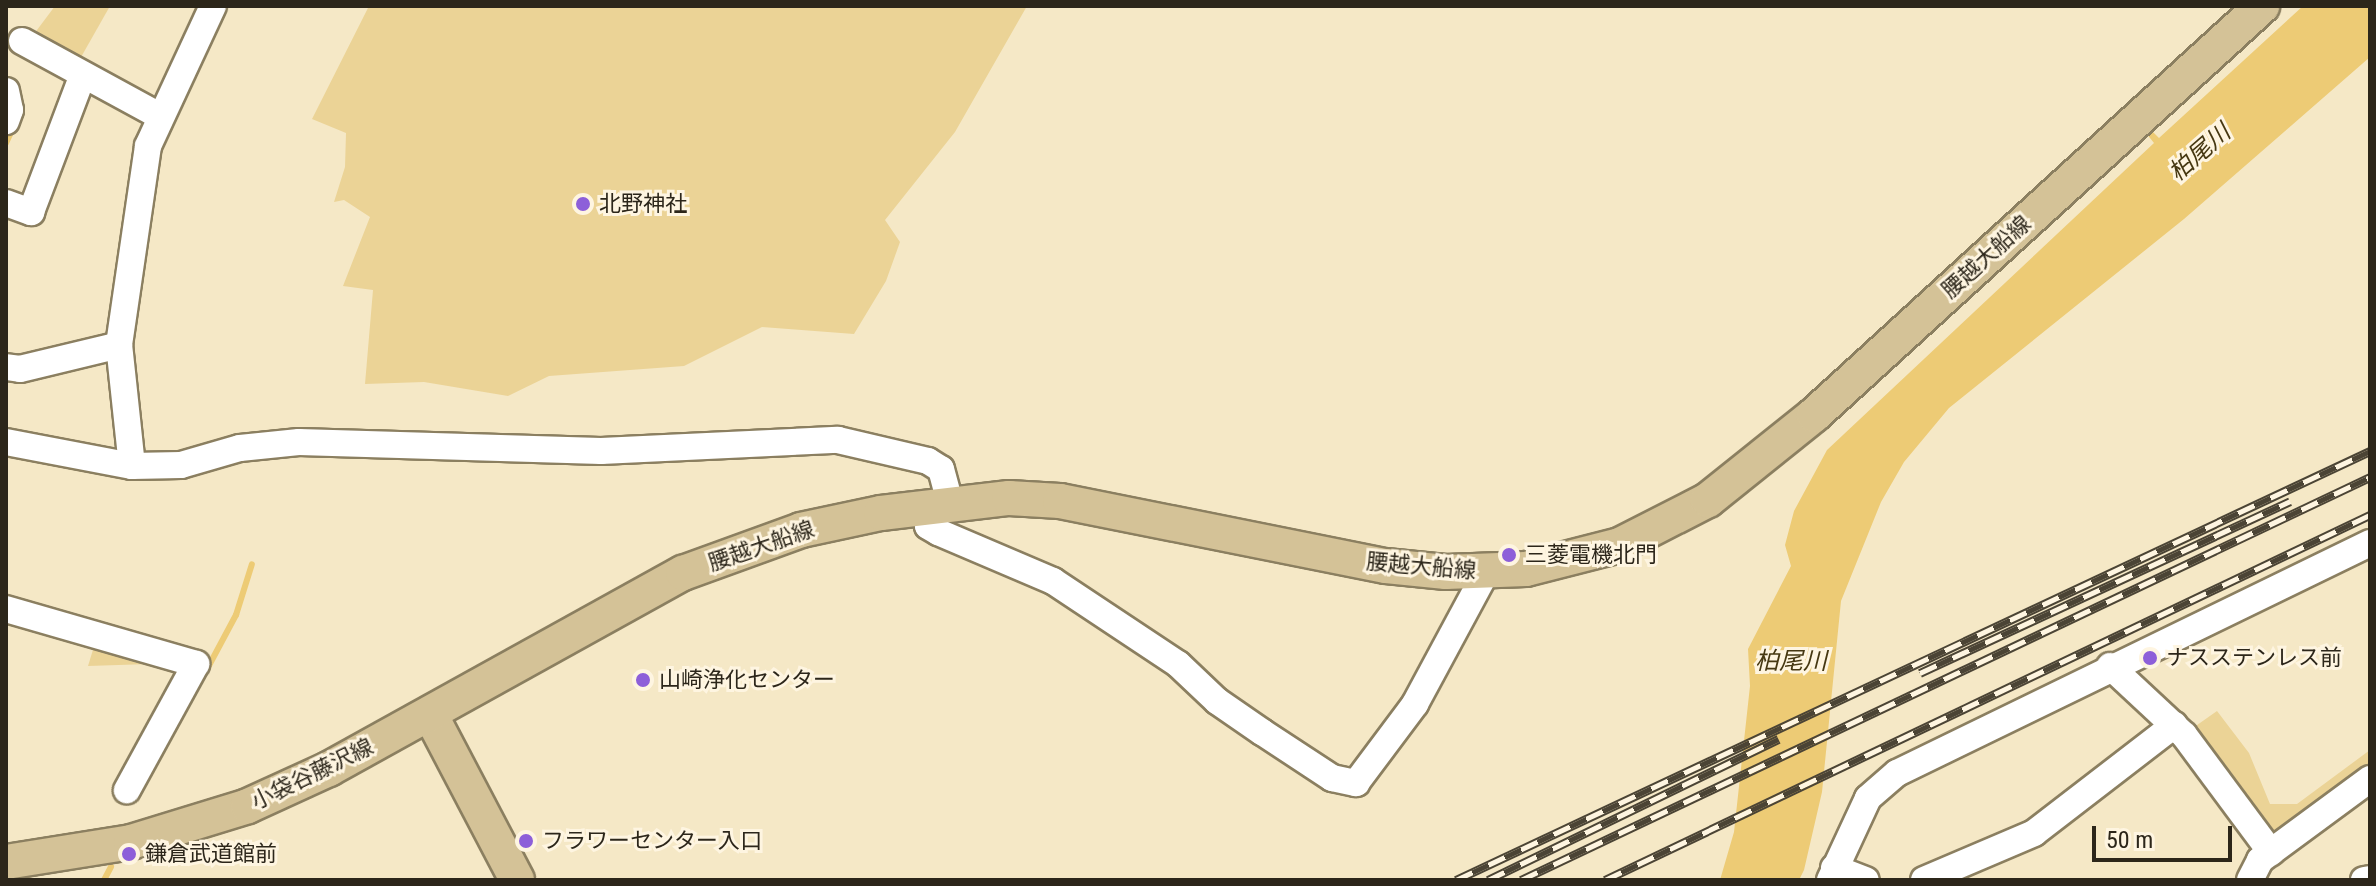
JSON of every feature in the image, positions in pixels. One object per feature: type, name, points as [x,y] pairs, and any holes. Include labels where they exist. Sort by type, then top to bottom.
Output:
[{"type":"main road","name":"腰越大船線","points":[[430,714],[683,573],[801,530],[937,504],[1060,501],[1386,566],[1486,572],[1574,560],[1620,545],[1708,500],[1814,415],[2262,6]]},
{"type":"main road","name":"小袋谷藤沢線","points":[[6,862],[131,842],[248,806],[329,769],[430,714]]},
{"type":"main road","points":[[430,714],[517,880]]},
{"type":"street","points":[[132,466],[119,345],[148,146],[158,115],[213,6]]},
{"type":"street","points":[[22,41],[82,77],[158,115]]},
{"type":"street","points":[[6,203],[31,212],[82,77]]},
{"type":"street","points":[[6,91],[10,110],[6,121]]},
{"type":"street","points":[[6,367],[20,369],[119,345]]},
{"type":"street","points":[[6,442],[132,466],[181,465],[240,448],[299,442],[601,451],[838,440],[928,461],[941,469],[937,504],[928,526],[1053,581],[1178,664],[1217,701],[1262,732],[1332,778],[1356,783],[1415,704],[1486,572]]},
{"type":"street","points":[[1866,880],[1832,874],[1868,798],[1897,773],[2110,666],[2370,543]]},
{"type":"street","points":[[6,609],[196,664],[127,790]]},
{"type":"street","points":[[2110,666],[2174,725],[2271,852]]},
{"type":"street","points":[[1924,880],[2034,833],[2174,725]]},
{"type":"street","points":[[2250,880],[2271,852],[2370,779]]},
{"type":"street","points":[[2364,880],[2370,879]]},
{"type":"shaded area","points":[[55,6],[110,6],[76,66],[31,38]]},
{"type":"shaded area","points":[[369,6],[1027,6],[955,132],[885,220],[900,242],[886,281],[854,334],[762,327],[684,366],[549,376],[508,396],[424,382],[365,384],[373,290],[343,286],[370,217],[344,200],[334,202],[345,167],[346,133],[312,119]]},
{"type":"shaded area","points":[[96,640],[180,663],[88,666]]},
{"type":"shaded area","points":[[2217,711],[2249,753],[2270,804],[2297,804],[2370,750],[2370,769],[2275,838],[2190,730]]},
{"type":"water","name":"柏尾川","points":[[2303,6],[2370,6],[2370,57],[2184,219],[1949,408],[1904,462],[1881,502],[1841,601],[1822,792],[1804,870],[1799,880],[1720,880],[1734,832],[1750,686],[1748,649],[1791,566],[1785,545],[1794,511],[1827,450],[2154,143],[2146,133],[2150,129],[2159,138]]},
{"type":"waterway","points":[[6,143],[14,126]]},
{"type":"waterway","points":[[205,673],[236,615],[252,564]]},
{"type":"waterway","points":[[104,880],[111,867]]},
{"type":"railway","points":[[1456,880],[2370,451]]},
{"type":"railway","points":[[1521,880],[2370,477]]},
{"type":"railway","points":[[1920,673],[2290,501]]},
{"type":"railway","points":[[1605,880],[2370,515]]},
{"type":"railway","points":[[1488,880],[1779,739]]},
{"type":"place","name":"北野神社","points":[[583,204]]},
{"type":"place","name":"三菱電機北門","points":[[1509,555]]},
{"type":"place","name":"ナスステンレス前","points":[[2150,658]]},
{"type":"place","name":"山崎浄化センター","points":[[643,680]]},
{"type":"place","name":"フラワーセンター入口","points":[[526,841]]},
{"type":"place","name":"鎌倉武道館前","points":[[129,854]]}]
